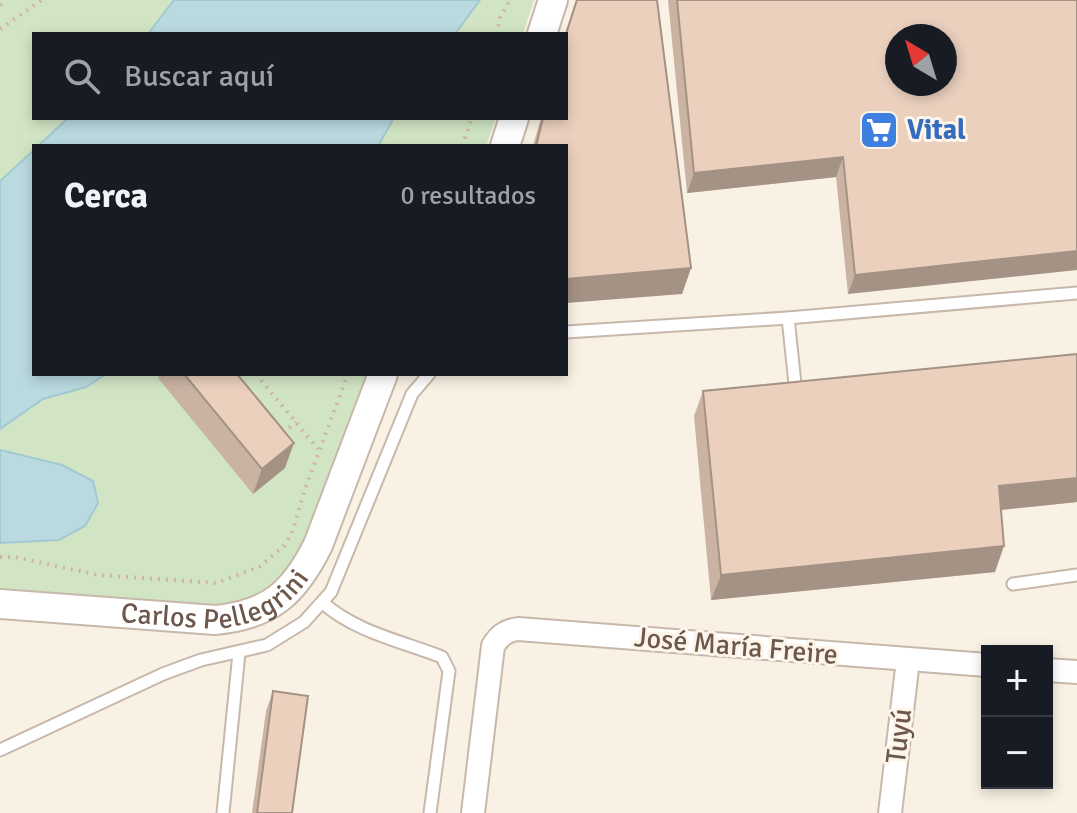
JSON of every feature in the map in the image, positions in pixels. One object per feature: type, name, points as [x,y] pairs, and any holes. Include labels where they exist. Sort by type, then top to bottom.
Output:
[{"type":"street","points":[[543,32],[553,0]]},
{"type":"street","points":[[506,144],[513,120]]},
{"type":"street","name":"Carlos Pellegrini","points":[[0,604],[215,620],[238,617],[277,601],[305,572],[318,545],[382,376]]},
{"type":"street","name":"José María Freire","points":[[473,813],[493,646],[498,637],[507,631],[518,629],[981,665]]},
{"type":"street","name":"Tuyú","points":[[890,813],[908,660]]},
{"type":"street","points":[[1053,670],[1077,672]]},
{"type":"lane","points":[[568,332],[788,318],[1077,293]]},
{"type":"lane","points":[[788,318],[796,393],[811,392]]},
{"type":"lane","points":[[0,750],[163,674],[201,660],[267,645],[288,633],[323,603],[331,592],[412,394],[427,376]]},
{"type":"lane","points":[[1013,584],[1077,575]]},
{"type":"lane","points":[[323,603],[361,628],[442,657],[447,663],[449,671],[430,813]]},
{"type":"lane","points":[[223,813],[239,653]]},
{"type":"path","points":[[0,5],[4,0]]},
{"type":"path","points":[[0,29],[42,0]]},
{"type":"path","points":[[497,32],[500,18],[510,0]]},
{"type":"path","points":[[463,144],[471,120]]},
{"type":"path","points":[[258,376],[319,450]]},
{"type":"path","points":[[0,557],[15,557],[98,575],[216,583],[259,567],[284,546],[292,533],[347,376]]},
{"type":"path","points":[[278,437],[296,422]]},
{"type":"green space","points":[[0,0],[174,0],[150,32],[32,32],[32,120],[66,120],[40,144],[32,144],[32,152],[0,181]]},
{"type":"green space","points":[[480,0],[534,0],[524,32],[456,32]]},
{"type":"green space","points":[[393,120],[495,120],[487,144],[379,144]]},
{"type":"green space","points":[[103,376],[369,376],[302,547],[280,579],[258,595],[231,605],[199,608],[0,593],[0,543],[59,540],[98,503],[93,481],[62,465],[0,450],[0,429],[43,399],[86,387]]},
{"type":"water","points":[[174,0],[480,0],[456,32],[150,32]]},
{"type":"water","points":[[66,120],[393,120],[379,144],[40,144]]},
{"type":"water","points":[[32,152],[32,376],[103,376],[86,387],[43,399],[0,429],[0,181]]},
{"type":"water","points":[[0,450],[62,465],[93,481],[98,503],[85,526],[59,540],[0,543]]},
{"type":"building","points":[[577,0],[657,0],[691,268],[568,279],[568,144],[536,144],[542,120],[568,120],[567,32]]},
{"type":"building","name":"Vital","points":[[677,0],[1077,0],[1077,251],[855,275],[843,157],[694,173]]},
{"type":"building","points":[[1077,354],[1077,478],[999,486],[1004,546],[721,575],[703,391]]},
{"type":"building","points":[[186,376],[239,376],[294,443],[262,469]]},
{"type":"building","points":[[273,691],[308,696],[292,813],[257,813]]},
{"type":"place","name":"Vital","points":[[879,130]]}]
